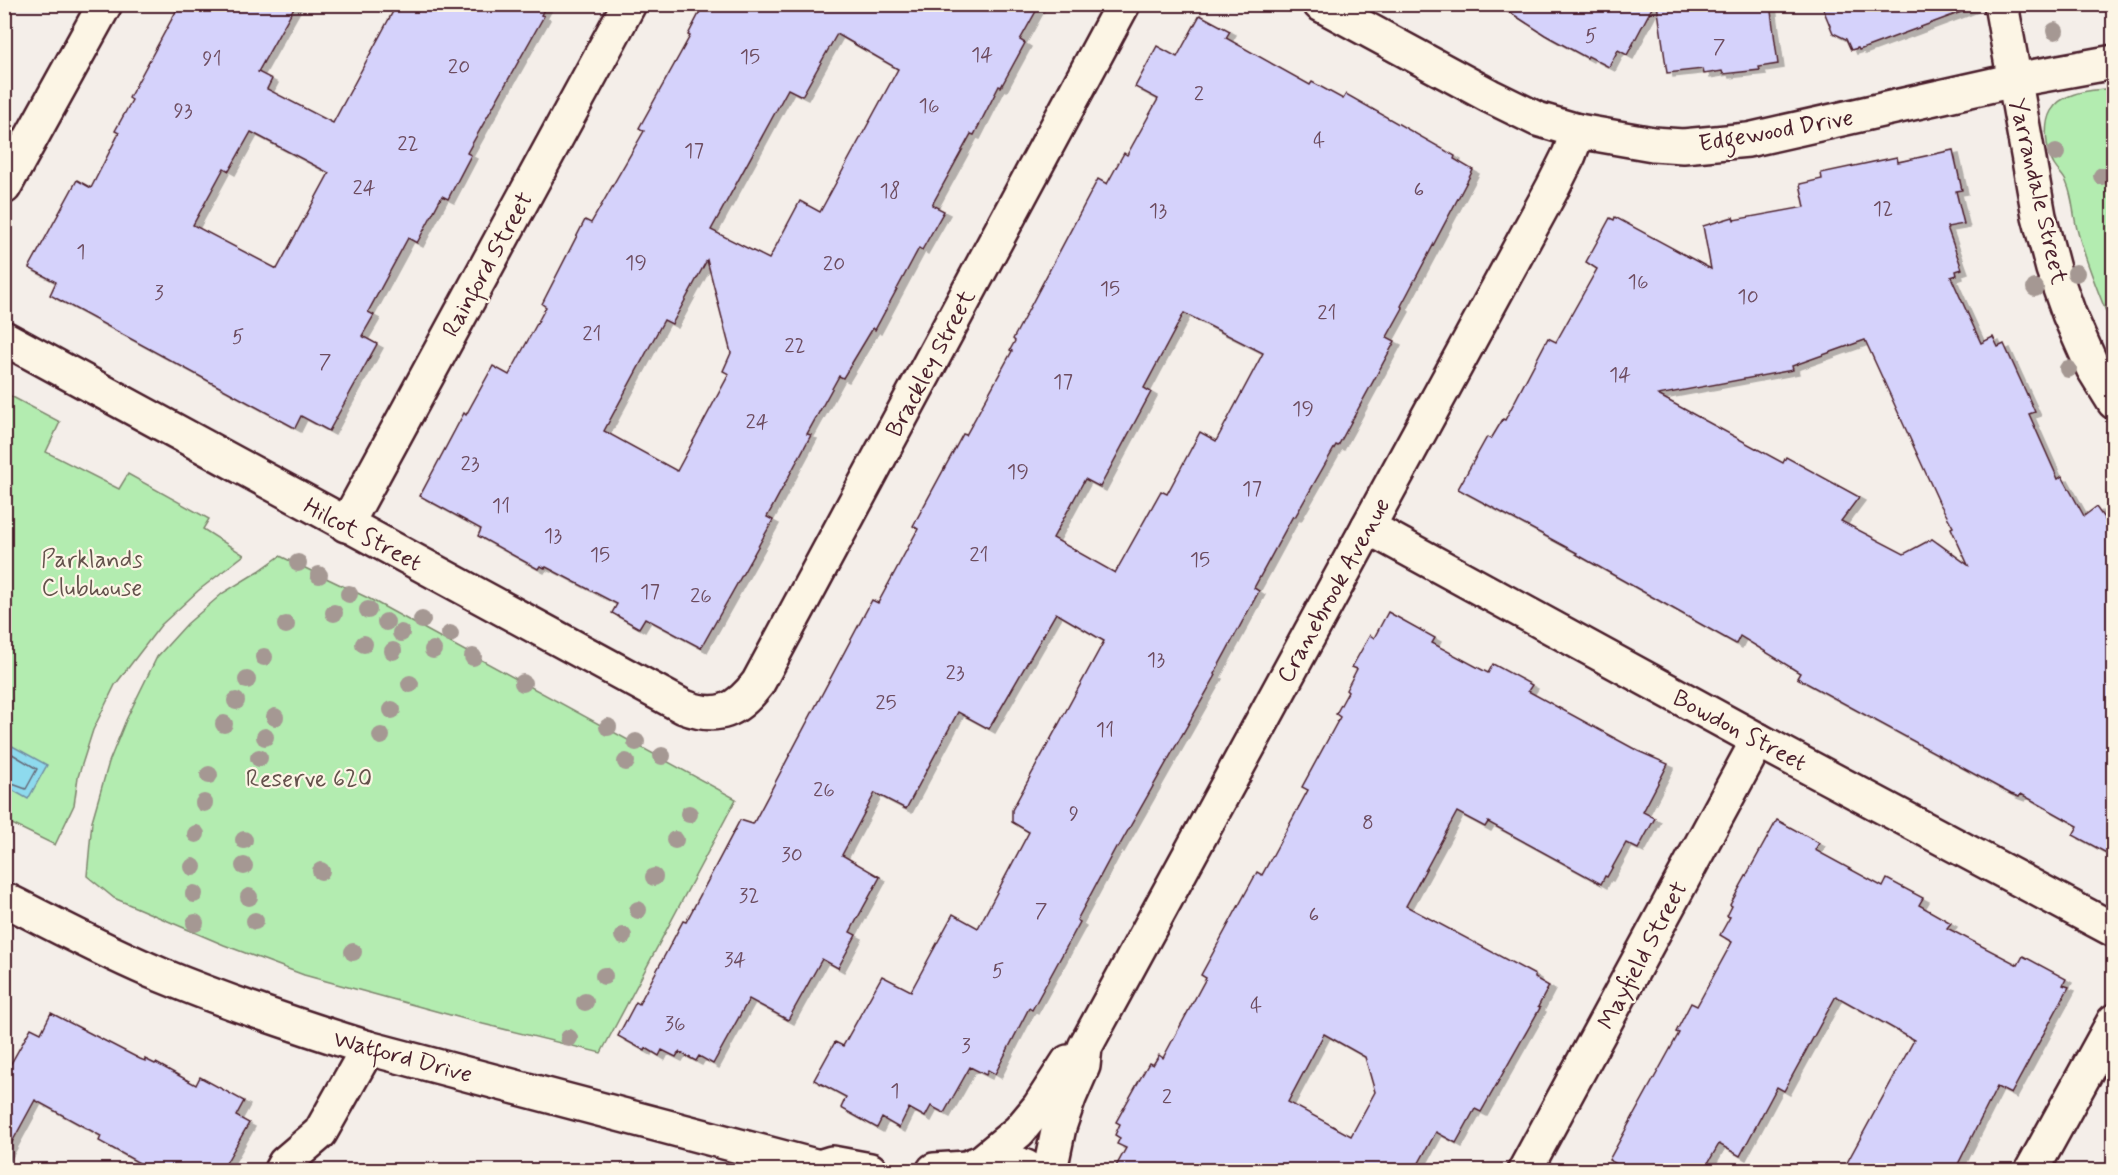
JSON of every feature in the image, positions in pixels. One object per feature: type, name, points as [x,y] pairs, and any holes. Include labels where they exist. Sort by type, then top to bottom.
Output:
[{"type":"street","points":[[4,188],[105,4]]},
{"type":"street","name":"Rainford Street","points":[[346,525],[629,4]]},
{"type":"street","name":"Brackley Street","points":[[726,711],[739,705],[758,683],[1123,4]]},
{"type":"street","name":"Edgewood Drive","points":[[1320,4],[1537,118],[1578,131],[1653,144],[1714,145],[1748,140],[2014,80],[2114,62]]},
{"type":"street","name":"Yarrandale Street","points":[[2001,4],[2039,216],[2053,269],[2069,314],[2093,368],[2114,402]]},
{"type":"street","name":"Cranebrook Avenue","points":[[1050,1170],[1059,1127],[1083,1066],[1085,1047],[1553,187],[1578,131]]},
{"type":"street","name":"Hilcot Street","points":[[4,338],[684,707],[714,714],[726,711]]},
{"type":"street","name":"Bowdon Street","points":[[1368,527],[1758,740],[2114,930]]},
{"type":"street","name":"Mayfield Street","points":[[1525,1170],[1758,740]]},
{"type":"street","name":"Watford Drive","points":[[4,899],[69,933],[160,975],[258,1013],[368,1048],[820,1169],[832,1163],[870,1170]]},
{"type":"street","points":[[2032,1170],[2114,1021]]},
{"type":"street","name":"Cranebrook Avenue","points":[[972,1166],[1019,1131],[1039,1107],[1070,1058],[1085,1047]]},
{"type":"street","points":[[281,1170],[285,1163],[320,1133],[368,1048]]},
{"type":"street","points":[[315,1170],[320,1133]]},
{"type":"street","points":[[934,1170],[1002,1160],[1020,1164],[1031,1170]]},
{"type":"green space","points":[[2114,88],[2113,329],[2085,255],[2066,181],[2054,165],[2049,153],[2046,131],[2051,111],[2063,99],[2088,91]]},
{"type":"green space","name":"Parklands Clubhouse","points":[[5,393],[60,422],[46,452],[119,489],[128,474],[209,519],[203,529],[244,555],[199,590],[161,625],[115,685],[93,730],[78,777],[74,805],[55,845],[8,822],[5,827]]},
{"type":"green space","name":"Reserve 620","points":[[280,556],[368,598],[736,799],[601,1053],[483,1024],[304,975],[224,945],[114,898],[87,876],[92,821],[109,762],[126,720],[157,657],[187,624],[223,593]]},
{"type":"water","points":[[5,742],[47,765],[28,799],[5,786]]},
{"type":"building","points":[[180,4],[296,4],[258,72],[272,79],[267,89],[333,123],[397,4],[547,4],[541,15],[544,16],[467,153],[471,155],[448,199],[442,196],[417,243],[408,238],[368,312],[374,315],[362,336],[377,344],[329,431],[301,416],[295,428],[50,295],[56,282],[29,268],[77,180],[91,188],[119,133],[115,131],[132,100],[129,98]],"holes":[[[251,132],[329,173],[277,269],[193,225],[224,168],[229,171]]]},
{"type":"building","points":[[704,4],[1040,4],[1020,40],[1025,43],[932,205],[944,211],[922,250],[919,248],[875,330],[873,328],[843,378],[839,376],[807,434],[811,435],[767,517],[773,520],[701,648],[645,618],[639,628],[612,613],[617,604],[546,567],[540,566],[538,569],[478,536],[481,529],[420,496],[464,413],[466,415],[493,366],[509,375],[546,307],[542,304],[585,220],[591,223],[644,131],[639,128],[690,36],[688,35]],"holes":[[[837,34],[898,69],[820,212],[800,201],[769,259],[711,230],[788,89],[802,96]],[[707,260],[731,353],[723,371],[729,374],[677,471],[604,431],[664,320],[672,324]]]},
{"type":"building","points":[[1497,4],[1654,4],[1627,55],[1618,50],[1609,67],[1545,35]]},
{"type":"building","points":[[1657,4],[1770,4],[1778,64],[1759,67],[1760,70],[1723,74],[1722,71],[1704,74],[1703,69],[1667,73]]},
{"type":"building","points":[[1821,4],[1971,4],[1972,8],[1859,50],[1858,48],[1851,50],[1846,39],[1833,33]]},
{"type":"building","points":[[1200,15],[1230,31],[1226,38],[1310,85],[1312,82],[1343,99],[1346,94],[1455,156],[1454,159],[1473,170],[1401,306],[1403,308],[1387,337],[1395,341],[1338,446],[1336,445],[1295,517],[1293,516],[1254,588],[1259,591],[1214,674],[1216,675],[1118,848],[1116,847],[1077,920],[1080,922],[1032,1010],[1029,1008],[995,1074],[988,1070],[986,1075],[970,1067],[944,1113],[931,1106],[925,1117],[909,1108],[899,1128],[882,1118],[877,1128],[841,1108],[846,1097],[814,1080],[835,1042],[843,1046],[882,976],[911,991],[953,914],[978,928],[1029,832],[1012,822],[1012,810],[1104,641],[1056,613],[989,729],[958,712],[906,809],[875,793],[842,855],[880,877],[850,932],[856,935],[838,968],[822,959],[788,1020],[749,999],[713,1064],[699,1056],[696,1061],[679,1052],[676,1057],[662,1050],[659,1056],[646,1048],[645,1051],[618,1036],[636,1002],[639,1004],[683,921],[686,922],[740,820],[753,824],[872,600],[878,603],[918,529],[913,526],[1012,351],[1010,350],[1015,341],[1013,339],[1098,179],[1107,184],[1124,153],[1127,155],[1158,99],[1135,87],[1157,46],[1177,57]],"holes":[[[1184,313],[1263,353],[1216,441],[1200,432],[1167,494],[1161,491],[1115,573],[1053,538],[1085,479],[1100,487],[1151,392],[1144,388]]]},
{"type":"building","points":[[1953,150],[1962,190],[1956,191],[1964,224],[1947,227],[1962,269],[1956,271],[1957,275],[1951,277],[1981,343],[1993,337],[1998,347],[2004,344],[2035,412],[2029,414],[2058,479],[2062,476],[2084,516],[2096,507],[2114,532],[2114,857],[2073,835],[2078,826],[2021,794],[2019,797],[2011,794],[1797,678],[1800,673],[1740,636],[1736,644],[1577,553],[1458,489],[1487,437],[1491,439],[1503,419],[1505,420],[1548,338],[1556,342],[1597,269],[1586,262],[1610,218],[1614,220],[1615,217],[1711,269],[1703,226],[1733,217],[1734,220],[1805,207],[1800,184],[1822,179],[1821,173],[1897,157],[1898,162]],"holes":[[[1865,340],[1939,502],[1953,527],[1951,528],[1968,565],[1932,539],[1904,554],[1841,521],[1859,497],[1786,457],[1783,463],[1658,395],[1793,370],[1792,366]]]},
{"type":"building","points":[[1388,612],[1435,638],[1432,643],[1488,673],[1493,664],[1532,685],[1528,691],[1638,751],[1668,764],[1643,812],[1655,818],[1638,849],[1626,843],[1601,884],[1488,822],[1485,827],[1457,812],[1406,906],[1535,975],[1535,978],[1549,986],[1538,1007],[1540,1008],[1481,1112],[1475,1109],[1456,1143],[1436,1132],[1415,1170],[1114,1170],[1126,1148],[1117,1144],[1120,1138],[1115,1135],[1120,1124],[1116,1122],[1149,1063],[1153,1065],[1159,1055],[1163,1058],[1206,978],[1201,975],[1257,872],[1262,875],[1308,790],[1302,787],[1340,717],[1336,714],[1357,669],[1352,667],[1370,635],[1374,638]],"holes":[[[1324,1034],[1365,1057],[1375,1092],[1351,1136],[1288,1102]]]},
{"type":"building","points":[[1777,820],[1819,843],[1815,850],[1883,887],[1887,879],[1923,898],[1919,905],[1951,923],[1947,928],[2018,965],[2023,956],[2066,979],[2063,985],[2069,987],[2011,1094],[1997,1087],[1955,1170],[1843,1170],[1914,1040],[1836,996],[1784,1091],[1777,1087],[1740,1156],[1719,1144],[1704,1170],[1628,1170],[1609,1160],[1679,1033],[1676,1032],[1691,1003],[1697,1006],[1732,942],[1720,935],[1730,917],[1727,916],[1732,906],[1730,905]]},
{"type":"building","points":[[51,1013],[140,1059],[156,1063],[196,1085],[200,1077],[244,1101],[236,1116],[249,1123],[222,1170],[152,1170],[99,1141],[101,1136],[35,1100],[4,1157],[4,1076],[31,1028],[41,1033]]}]
